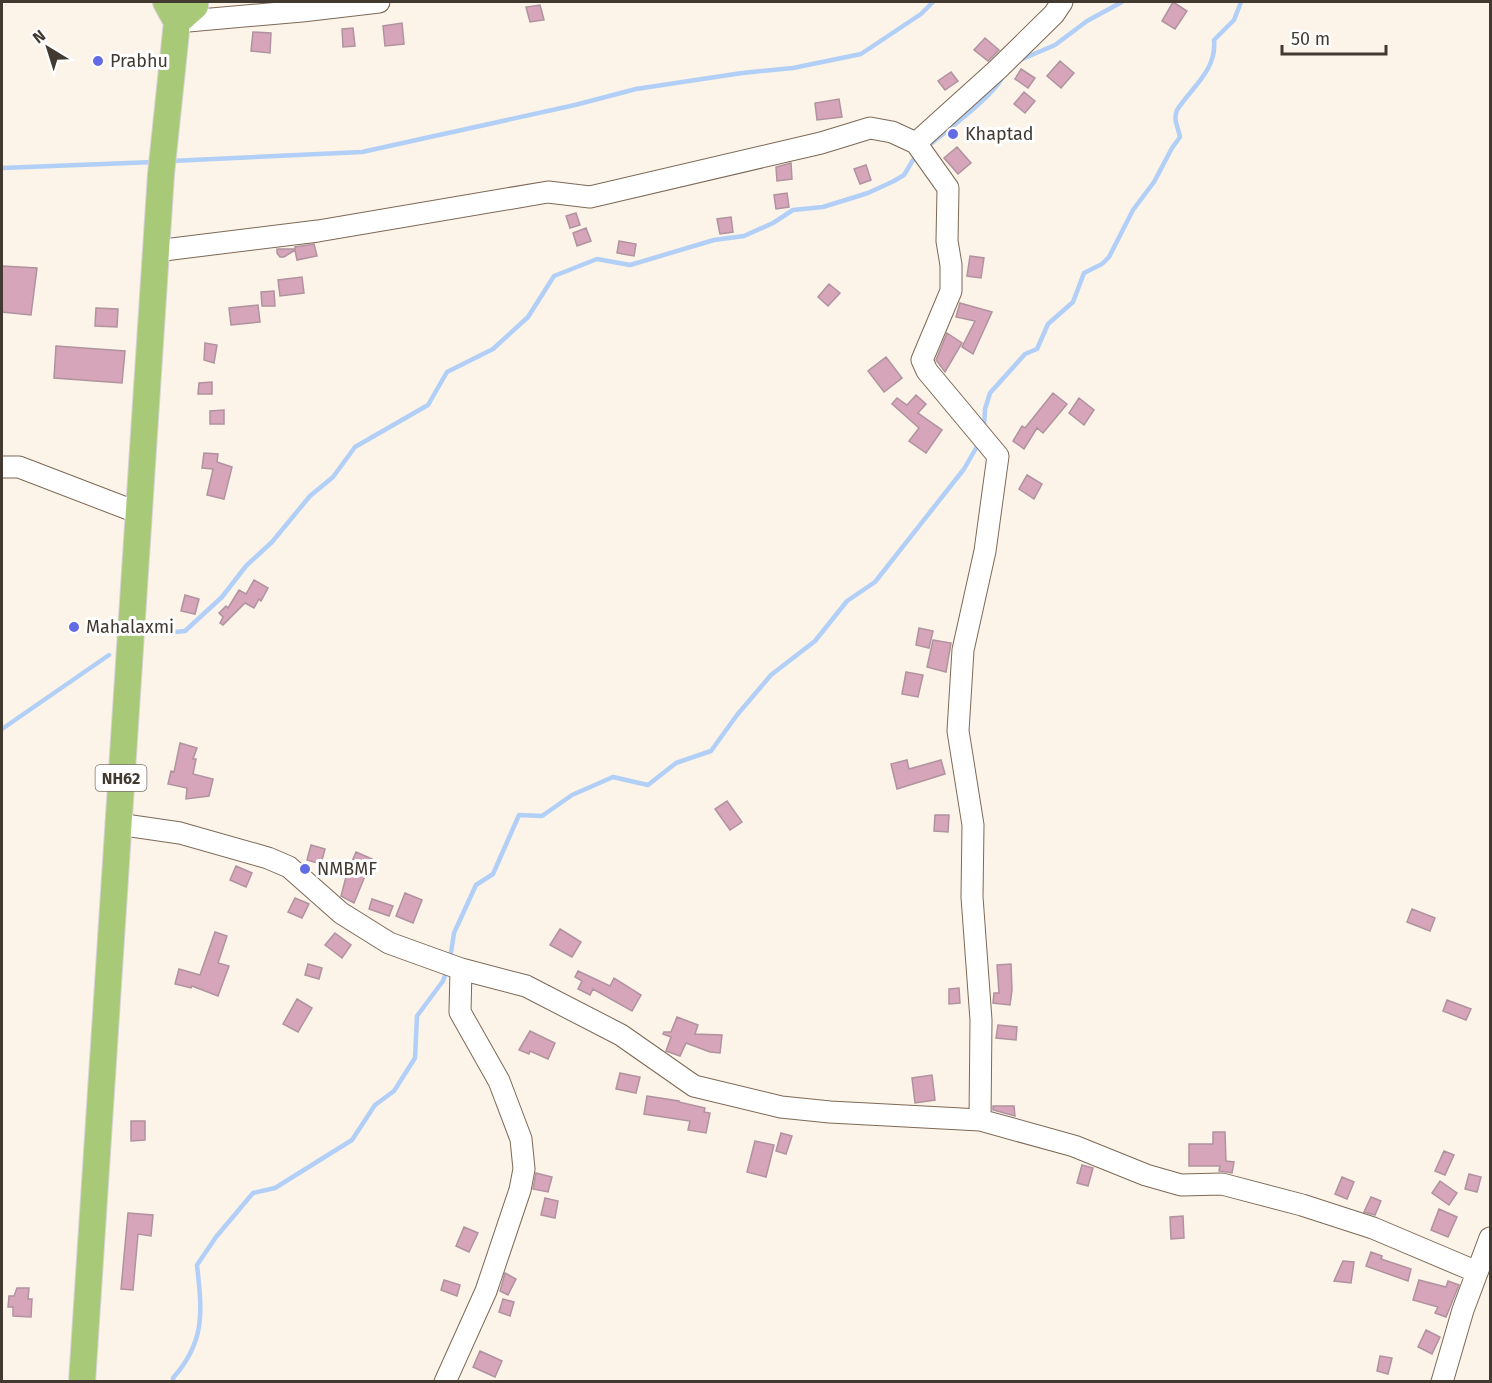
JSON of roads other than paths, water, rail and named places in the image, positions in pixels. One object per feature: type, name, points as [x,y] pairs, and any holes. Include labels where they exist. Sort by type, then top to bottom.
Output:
[{"type":"main road","points":[[171,12],[195,6],[195,2]]},
{"type":"main road","name":"NH62","points":[[82,1382],[166,126],[171,12]]},
{"type":"street","points":[[171,12],[302,11],[379,2]]},
{"type":"street","points":[[922,151],[998,69],[1054,14],[1062,2]]},
{"type":"street","points":[[156,251],[318,231],[548,192],[590,197],[821,143],[870,128],[892,132],[922,151],[948,188],[947,241],[951,265],[951,291],[922,360],[927,371],[998,456],[985,551],[963,650],[958,730],[974,825],[972,897],[981,1020],[980,1119]]},
{"type":"street","points":[[2,467],[19,466],[139,513]]},
{"type":"street","points":[[118,824],[180,833],[268,858],[289,867],[341,913],[389,944],[526,986],[621,1035],[694,1086],[781,1107],[830,1112],[980,1119],[1074,1146],[1146,1175],[1181,1185],[1222,1184],[1302,1205],[1374,1228],[1478,1272]]},
{"type":"street","points":[[445,1382],[486,1291],[520,1190],[524,1169],[521,1139],[499,1081],[459,1012],[452,965]]},
{"type":"street","points":[[1442,1382],[1463,1310],[1491,1238]]},
{"type":"waterway","points":[[171,161],[362,152],[575,105],[636,89],[742,73],[793,68],[861,54],[921,14],[933,2]]},
{"type":"waterway","points":[[1020,60],[1055,45],[1087,21],[1122,2]]},
{"type":"waterway","points":[[984,429],[985,409],[990,393],[1025,354],[1037,349],[1048,324],[1073,302],[1084,273],[1102,264],[1109,257],[1133,210],[1154,182],[1180,137],[1176,120],[1177,110],[1208,69],[1214,51],[1214,40],[1234,20],[1241,2]]},
{"type":"waterway","points":[[927,147],[989,95],[1002,78]]},
{"type":"waterway","points":[[154,634],[185,631],[222,597],[246,566],[272,542],[310,496],[333,477],[355,447],[428,405],[447,372],[493,349],[528,317],[554,276],[597,259],[630,265],[714,240],[744,236],[773,223],[793,210],[823,207],[868,193],[894,181],[904,175],[919,155]]},
{"type":"waterway","points":[[2,168],[154,162]]},
{"type":"waterway","points":[[450,959],[454,933],[476,885],[493,874],[519,815],[542,816],[572,795],[613,777],[648,785],[676,763],[711,751],[737,715],[771,675],[815,641],[847,601],[875,582],[964,469],[979,443]]},
{"type":"waterway","points":[[2,729],[109,655]]},
{"type":"waterway","points":[[173,1382],[173,1378],[191,1351],[199,1325],[200,1297],[197,1265],[216,1237],[253,1193],[275,1188],[352,1140],[375,1105],[394,1091],[415,1058],[417,1016],[443,981],[447,970]]},
{"type":"place","name":"Prabhu","points":[[98,61]]},
{"type":"place","name":"Khaptad","points":[[953,134]]},
{"type":"place","name":"Mahalaxmi","points":[[74,627]]},
{"type":"place","name":"NMBMF","points":[[305,869]]}]
